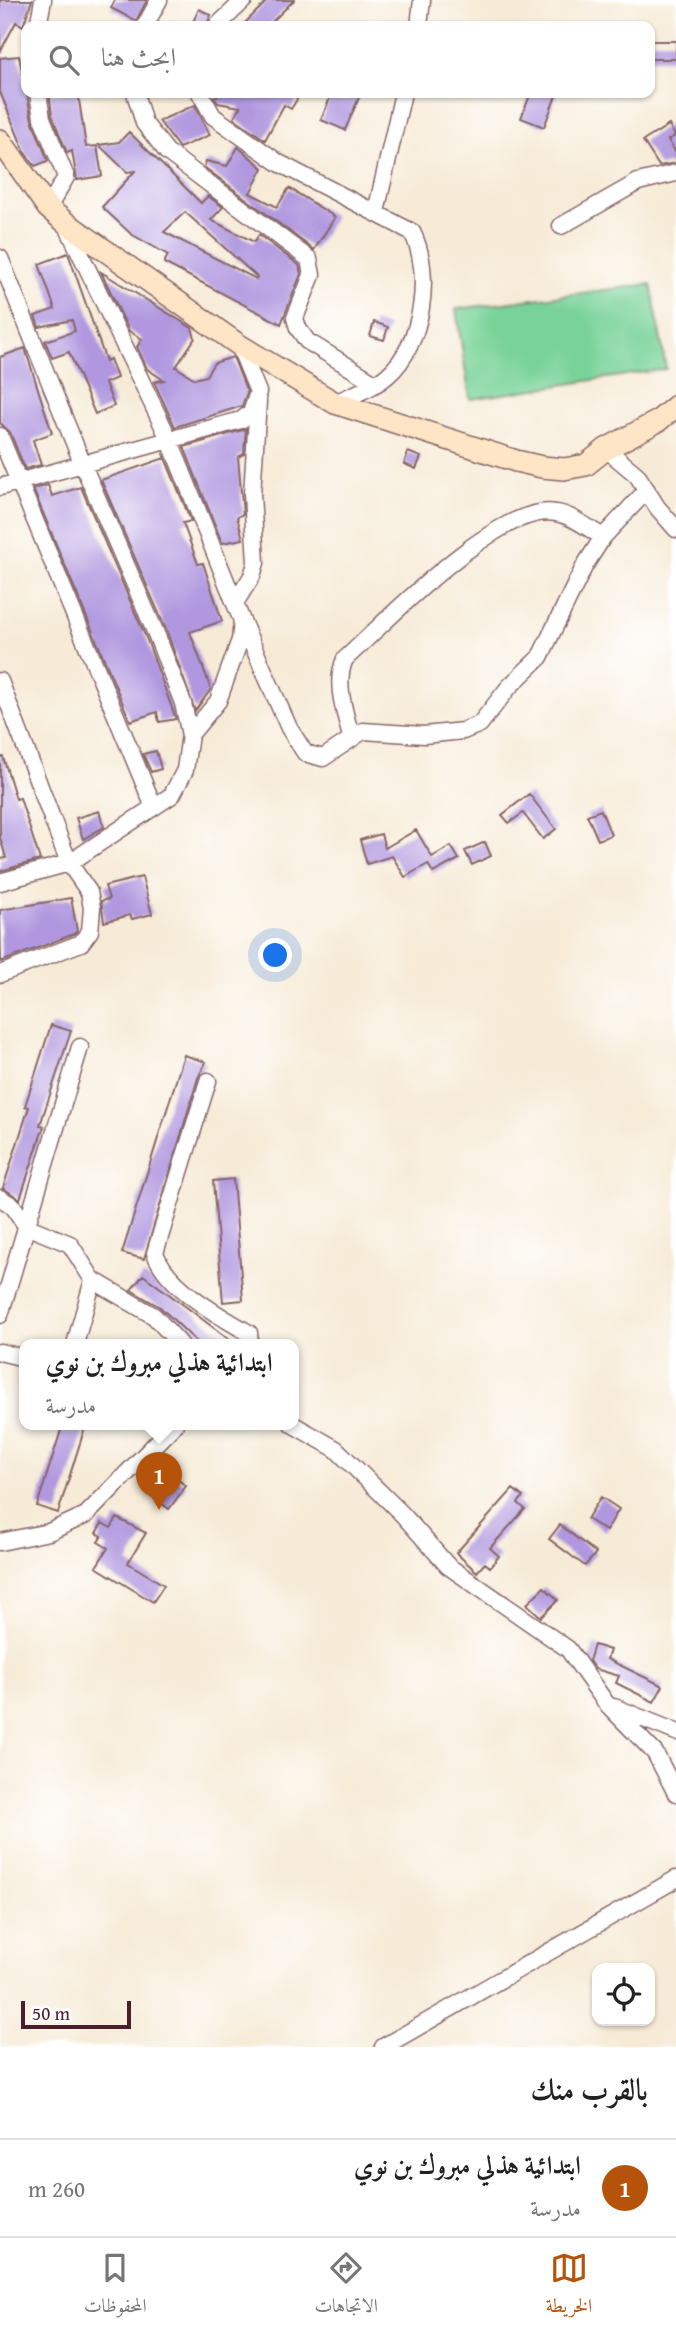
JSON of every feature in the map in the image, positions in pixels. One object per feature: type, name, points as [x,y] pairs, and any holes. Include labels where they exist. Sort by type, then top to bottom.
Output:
[{"type":"street","points":[[39,21],[43,0]]},
{"type":"street","points":[[148,21],[159,0]]},
{"type":"street","points":[[222,21],[244,0]]},
{"type":"street","points":[[420,21],[422,0]]},
{"type":"street","points":[[39,98],[42,118],[66,177],[48,208]]},
{"type":"street","points":[[136,98],[144,123],[167,152],[309,259],[312,275],[295,318],[298,328],[307,341],[376,383]]},
{"type":"street","points":[[203,98],[213,116],[279,163],[412,232],[418,244],[420,317],[412,345],[388,376],[335,403]]},
{"type":"street","points":[[376,212],[402,98]]},
{"type":"street","points":[[0,140],[48,208],[65,222],[240,345],[335,403],[542,467],[565,469],[586,465],[606,449],[658,421],[676,406]]},
{"type":"street","points":[[561,226],[638,181],[676,173]]},
{"type":"street","points":[[65,222],[170,441],[242,621],[289,728],[305,753],[323,758],[351,737],[371,730],[424,735],[463,731],[480,724],[550,641],[585,565],[603,537],[647,490]]},
{"type":"street","points":[[0,258],[83,465],[158,636],[183,703],[190,735],[185,770],[172,795],[153,805],[69,863],[0,883]]},
{"type":"street","points":[[235,603],[252,576],[256,563],[252,494],[258,392],[240,345]]},
{"type":"street","points":[[0,486],[241,420],[251,413],[258,392]]},
{"type":"street","points":[[0,436],[153,805]]},
{"type":"street","points":[[606,449],[637,475],[676,529]]},
{"type":"street","points":[[351,737],[341,690],[341,667],[345,659],[467,548],[519,518],[542,512],[569,518],[603,537]]},
{"type":"street","points":[[190,735],[218,701],[240,640],[242,621]]},
{"type":"street","points":[[0,681],[69,863],[89,892],[92,920],[86,939],[57,954],[0,974]]},
{"type":"street","points":[[0,1315],[80,1047]]},
{"type":"street","points":[[208,1080],[155,1253],[158,1262],[201,1304],[249,1333],[250,1339]]},
{"type":"street","points":[[0,1198],[13,1206],[26,1226],[71,1244],[93,1280],[154,1316],[175,1339]]},
{"type":"street","points":[[76,1339],[93,1280]]},
{"type":"street","points":[[0,1352],[19,1357]]},
{"type":"street","points":[[299,1428],[336,1449],[403,1515],[448,1566],[568,1650],[606,1703],[655,1753],[676,1793]]},
{"type":"street","points":[[0,1542],[49,1532],[86,1515],[169,1430]]},
{"type":"street","points":[[606,1703],[676,1732]]},
{"type":"street","points":[[383,2047],[676,1879]]},
{"type":"green space","points":[[651,284],[666,369],[470,399],[456,309]]},
{"type":"building","points":[[0,0],[32,0],[25,21],[21,21],[21,25],[16,22],[0,52]]},
{"type":"building","points":[[115,0],[147,0],[136,21],[111,8]]},
{"type":"building","points":[[268,0],[294,0],[273,21],[247,21]]},
{"type":"building","points":[[199,9],[211,15],[208,21],[193,21]]},
{"type":"building","points":[[655,41],[676,41],[676,59],[655,59]]},
{"type":"building","points":[[19,56],[21,98],[28,98],[32,120],[48,161],[35,166],[25,153],[0,92],[0,58]]},
{"type":"building","points":[[50,98],[79,98],[86,147],[97,146],[102,176],[77,180],[72,151],[67,153],[52,115]]},
{"type":"building","points":[[215,98],[298,98],[291,109],[284,105],[265,140],[234,118],[240,107],[218,103]]},
{"type":"building","points":[[330,98],[359,98],[345,130],[321,120]]},
{"type":"building","points":[[529,98],[555,98],[544,127],[521,118]]},
{"type":"building","points":[[195,105],[210,135],[179,148],[159,121]]},
{"type":"building","points":[[669,125],[675,136],[668,140],[676,153],[676,163],[659,166],[643,141]]},
{"type":"building","points":[[129,132],[201,203],[208,196],[223,207],[211,220],[254,242],[259,235],[299,265],[301,274],[281,324],[164,263],[168,255],[131,234],[102,207],[135,171],[127,172],[99,145],[119,142]],"holes":[[[185,212],[257,277],[256,279],[164,232]]]},
{"type":"building","points":[[238,147],[263,168],[250,193],[277,207],[289,188],[335,217],[314,250],[204,167],[206,161],[227,166]]},
{"type":"building","points":[[68,253],[106,361],[110,359],[117,378],[105,383],[114,406],[95,414],[69,352],[52,358],[45,341],[75,331],[72,320],[39,327],[35,316],[55,309],[39,264]]},
{"type":"building","points":[[101,272],[192,328],[195,338],[176,367],[195,379],[206,376],[214,363],[233,357],[247,392],[242,406],[175,427],[154,382],[164,380],[147,369],[137,347],[142,339],[129,331]]},
{"type":"building","points":[[374,322],[388,327],[384,340],[370,336]]},
{"type":"building","points":[[25,348],[52,433],[33,440],[41,465],[25,469],[10,432],[0,423],[0,357]]},
{"type":"building","points":[[246,429],[244,454],[238,457],[243,514],[237,517],[243,539],[222,543],[184,447]]},
{"type":"building","points":[[408,452],[421,457],[416,469],[404,464]]},
{"type":"building","points":[[163,453],[191,521],[183,523],[198,564],[203,563],[222,621],[190,632],[211,689],[195,711],[167,632],[101,480],[165,458]]},
{"type":"building","points":[[48,485],[52,496],[81,487],[147,640],[176,719],[159,722],[157,712],[130,721],[33,489]]},
{"type":"building","points":[[156,751],[161,769],[151,772],[143,754]]},
{"type":"building","points":[[0,757],[3,757],[16,799],[20,798],[40,860],[0,871],[0,859],[6,858],[0,837]]},
{"type":"building","points":[[529,794],[556,829],[543,839],[523,813],[509,823],[502,815]]},
{"type":"building","points":[[601,810],[611,835],[598,840],[587,815]]},
{"type":"building","points":[[99,811],[104,827],[83,839],[76,818]]},
{"type":"building","points":[[416,830],[432,857],[451,846],[459,859],[433,873],[428,864],[405,877],[392,856],[367,864],[360,840],[381,834],[385,848]]},
{"type":"building","points":[[485,842],[491,856],[472,865],[465,851]]},
{"type":"building","points":[[142,877],[152,914],[132,919],[130,915],[104,922],[101,901],[109,899],[105,886]]},
{"type":"building","points":[[71,898],[77,931],[74,934],[1,962],[0,910]]},
{"type":"building","points":[[51,1025],[71,1031],[40,1125],[44,1126],[20,1199],[3,1188]]},
{"type":"building","points":[[184,1055],[206,1062],[198,1078],[144,1259],[122,1253]]},
{"type":"building","points":[[233,1179],[243,1300],[223,1302],[213,1181]]},
{"type":"building","points":[[143,1275],[228,1339],[194,1339],[160,1307],[131,1290]]},
{"type":"building","points":[[61,1430],[84,1430],[58,1513],[37,1506]]},
{"type":"building","points":[[167,1471],[186,1486],[169,1509],[149,1494]]},
{"type":"building","points":[[513,1489],[523,1497],[518,1503],[525,1509],[490,1548],[499,1556],[490,1567],[485,1563],[477,1572],[456,1553]]},
{"type":"building","points":[[601,1497],[619,1509],[606,1531],[587,1519]]},
{"type":"building","points":[[117,1518],[146,1533],[128,1563],[164,1585],[153,1602],[96,1567],[108,1548],[98,1542],[102,1536],[96,1533],[102,1523],[111,1528]]},
{"type":"building","points":[[560,1525],[596,1553],[585,1566],[549,1539]]},
{"type":"building","points":[[544,1587],[558,1600],[541,1617],[527,1604]]},
{"type":"building","points":[[594,1645],[610,1650],[607,1659],[663,1686],[654,1702],[616,1683],[619,1676],[595,1669],[589,1661]]},
{"type":"place","name":"ابتدائية هذلي مبروك بن نوي","points":[[159,1510]]}]
